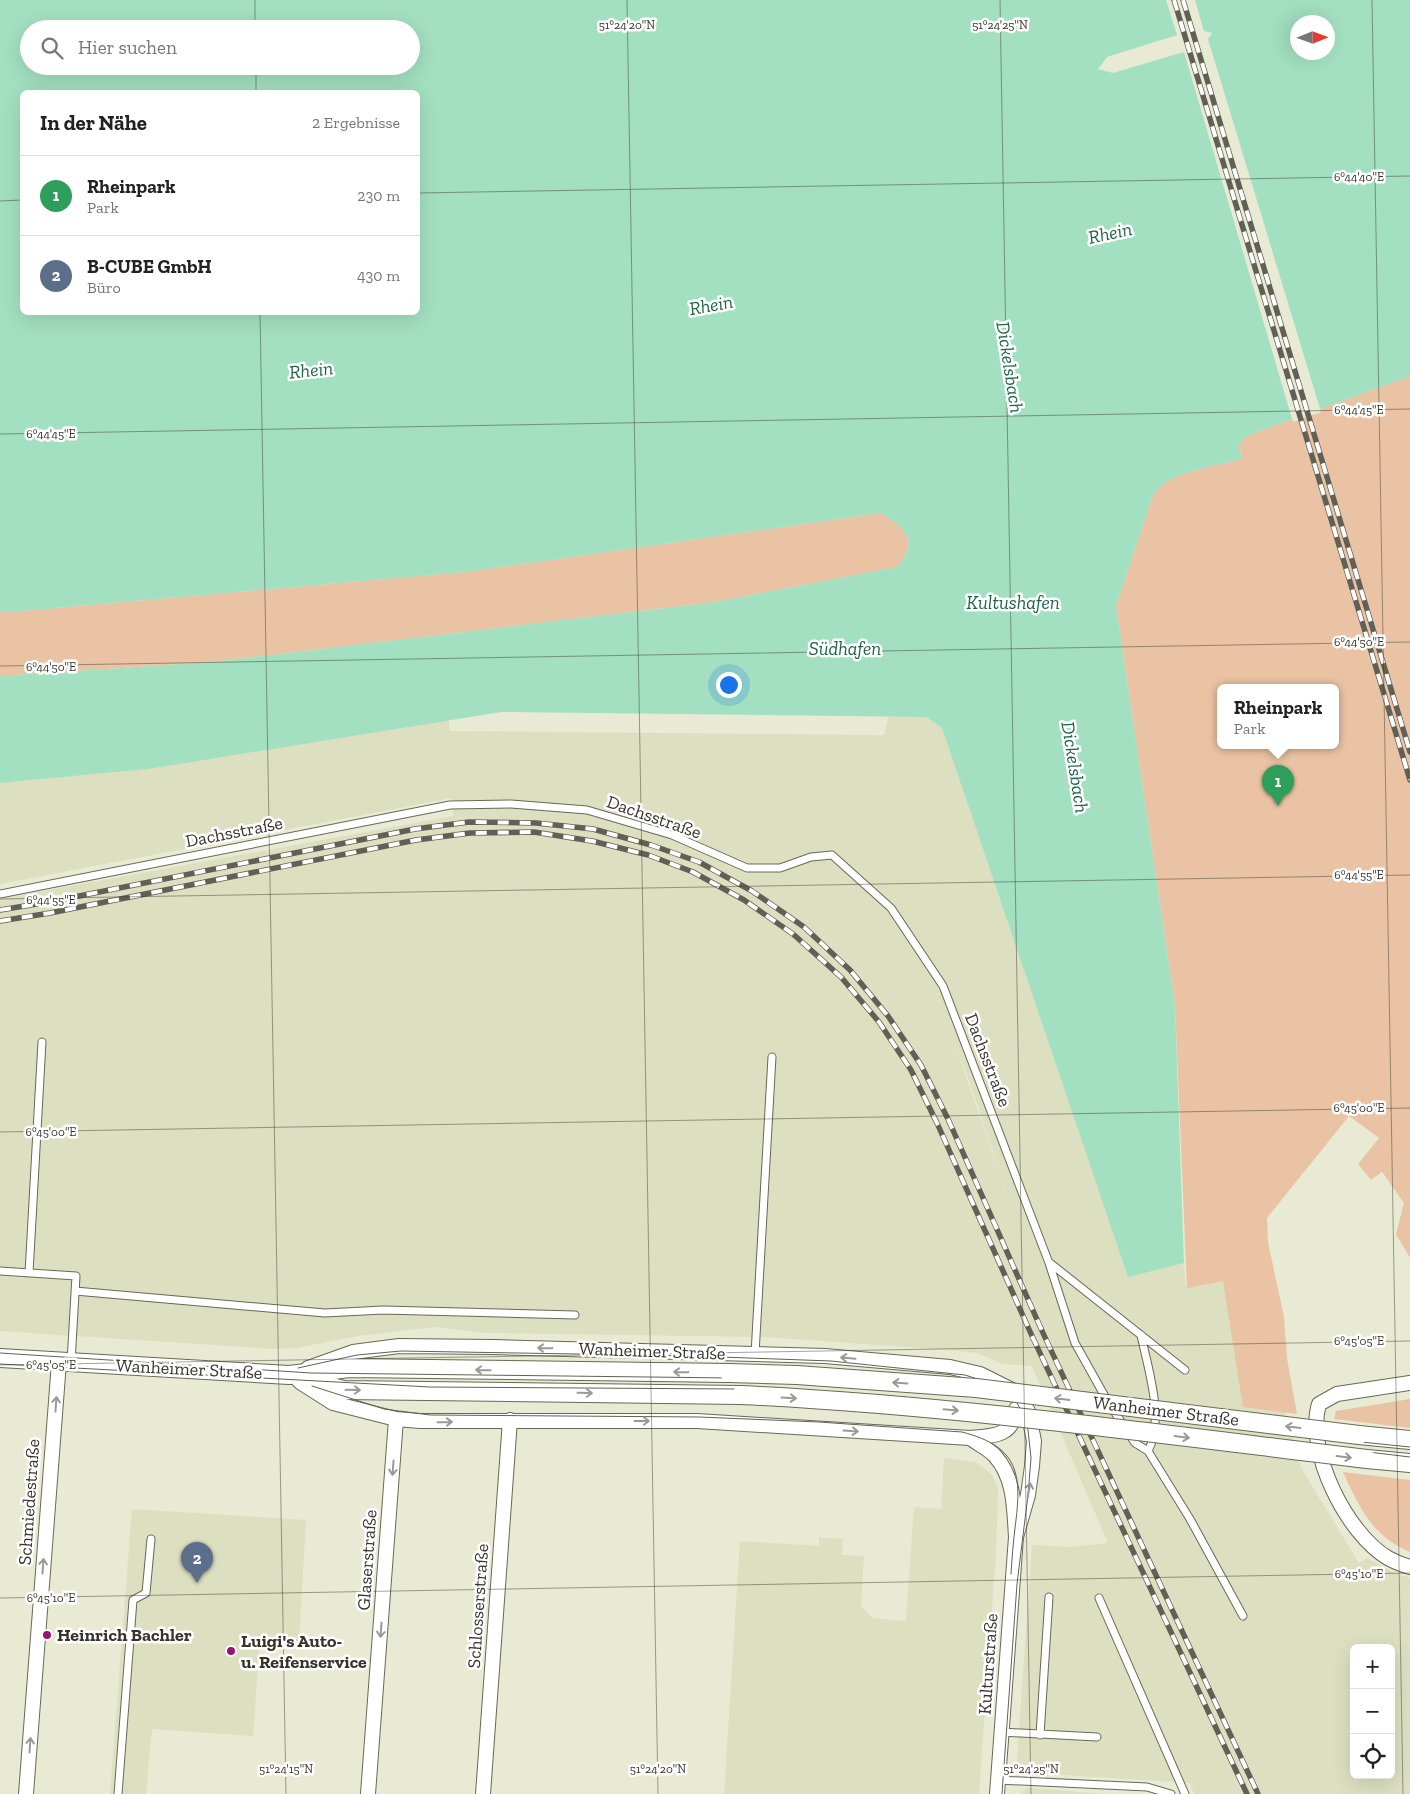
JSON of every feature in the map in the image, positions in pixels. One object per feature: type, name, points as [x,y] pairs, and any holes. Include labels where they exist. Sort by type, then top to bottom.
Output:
[{"type":"street","name":"Wanheimer Straße","points":[[289,1375],[353,1352],[399,1346],[494,1346],[825,1356],[950,1367],[980,1374],[1014,1391],[1028,1411],[1034,1441],[1028,1495],[1016,1537]]},
{"type":"street","name":"Wanheimer Straße","points":[[0,1358],[289,1375],[350,1368],[797,1375],[976,1388],[1410,1440]]},
{"type":"street","name":"Schmiedestraße","points":[[26,1794],[65,1362]]},
{"type":"street","name":"Wanheimer Straße","points":[[289,1375],[343,1390],[741,1395],[797,1398],[974,1412],[1410,1463]]},
{"type":"street","name":"Wanheimer Straße","points":[[289,1375],[334,1403],[396,1419],[430,1422],[510,1420],[697,1421],[970,1438],[997,1435],[1009,1428],[1016,1412],[1017,1403],[1014,1391]]},
{"type":"street","points":[[1410,1383],[1337,1394],[1318,1404],[1315,1417],[1318,1444],[1326,1473],[1346,1514],[1374,1547],[1388,1558],[1410,1567]]},
{"type":"street","name":"Glaserstraße","points":[[368,1794],[396,1419]]},
{"type":"street","name":"Schlosserstraße","points":[[483,1794],[510,1420]]},
{"type":"street","points":[[970,1438],[994,1455],[1007,1471],[1014,1497],[1016,1537]]},
{"type":"street","name":"Kulturstraße","points":[[998,1787],[1016,1537]]},
{"type":"lane","name":"Dachsstraße","points":[[0,894],[450,806],[511,804],[587,810],[672,835],[748,868],[780,868],[811,857],[832,855],[891,908],[943,986],[1049,1263]]},
{"type":"lane","points":[[29,1273],[42,1042]]},
{"type":"lane","points":[[755,1354],[772,1057]]},
{"type":"lane","points":[[1049,1263],[1185,1370]]},
{"type":"lane","points":[[1049,1263],[1075,1343],[1108,1402],[1135,1443],[1148,1451],[1190,1519],[1243,1616]]},
{"type":"lane","points":[[0,1271],[76,1276],[65,1362]]},
{"type":"lane","points":[[75,1292],[325,1313],[383,1310],[575,1315]]},
{"type":"lane","points":[[1141,1335],[1154,1400],[1155,1430],[1153,1441],[1148,1451]]},
{"type":"lane","points":[[118,1794],[133,1600],[146,1593],[151,1539]]},
{"type":"lane","points":[[1040,1735],[1049,1597]]},
{"type":"lane","points":[[1099,1598],[1185,1794]]},
{"type":"lane","points":[[1002,1732],[1097,1738]]},
{"type":"lane","points":[[998,1787],[1147,1787],[1171,1794]]},
{"type":"shaded area","points":[[1410,376],[1410,1258],[1396,1234],[1404,1203],[1382,1172],[1371,1180],[1358,1164],[1379,1138],[1349,1116],[1267,1218],[1268,1242],[1284,1317],[1287,1358],[1297,1414],[1243,1407],[1223,1281],[1187,1288],[1175,1005],[1116,606],[1152,498],[1158,489],[1168,481],[1188,472],[1242,459],[1240,448],[1242,440]]},
{"type":"shaded area","points":[[881,513],[897,524],[907,536],[908,549],[897,567],[715,602],[212,662],[0,676],[0,611],[21,611],[465,572]]},
{"type":"shaded area","points":[[888,717],[926,717],[942,728],[1128,1276],[1184,1263],[1186,1288],[1249,1076],[1285,1411],[1301,1468],[1359,1563],[1367,1558],[1395,1573],[1410,1578],[1410,1794],[1194,1794],[1190,1783],[1016,1772],[1032,1545],[1071,1547],[1108,1543],[1032,1366],[1002,1364],[977,1353],[950,1350],[765,1337],[486,1333],[434,1327],[358,1336],[296,1348],[274,1349],[0,1331],[0,899],[453,816],[452,798],[0,884],[0,783],[148,769],[449,719],[449,731],[884,735]],"holes":[[[954,1043],[968,1078],[1012,1207]]]},
{"type":"shaded area","points":[[1410,1399],[1410,1428],[1334,1419],[1336,1411]]},
{"type":"shaded area","points":[[944,1458],[976,1462],[992,1475],[998,1489],[996,1552],[979,1794],[724,1794],[740,1541],[819,1546],[819,1537],[843,1539],[842,1555],[864,1556],[861,1606],[872,1618],[906,1621],[914,1507],[941,1509]]},
{"type":"shaded area","points":[[1343,1472],[1410,1480],[1410,1552],[1386,1538],[1369,1520],[1361,1509]]},
{"type":"shaded area","points":[[132,1509],[306,1520],[299,1642],[260,1640],[253,1736],[152,1729],[146,1794],[110,1794]]},
{"type":"shaded area","points":[[1027,1788],[1105,1794],[1021,1794]]},
{"type":"water","points":[[0,0],[1410,0],[1410,376],[1249,435],[1242,440],[1240,445],[1242,459],[1188,472],[1177,476],[1161,486],[1152,498],[1116,606],[1175,1005],[1184,1263],[1128,1277],[942,728],[926,717],[501,712],[148,769],[0,783],[0,676],[212,662],[715,602],[897,567],[908,549],[908,542],[903,530],[881,513],[465,572],[21,611],[0,611]]},
{"type":"pier","points":[[1166,0],[1195,0],[1204,31],[1212,33],[1208,39],[1321,412],[1293,422],[1184,52],[1113,73],[1098,69],[1107,57],[1177,35]]},
{"type":"tram line","points":[[298,1368],[357,1355],[401,1351],[693,1356],[831,1361],[965,1375],[993,1384],[1007,1393],[1017,1403],[1024,1416],[1028,1430],[1031,1458],[1017,1584],[1002,1794]]},
{"type":"tram line","points":[[0,1353],[311,1373],[732,1378],[796,1381],[975,1395],[1410,1447]]},
{"type":"tram line","points":[[0,1364],[430,1387],[738,1389],[975,1405],[1410,1457]]},
{"type":"tram line","points":[[312,1386],[384,1409],[430,1415],[699,1417],[819,1422],[962,1432],[981,1438],[996,1446],[1006,1455],[1013,1466],[1017,1478],[1018,1493],[1011,1574]]},
{"type":"railway","points":[[1174,0],[1410,780]]},
{"type":"railway","points":[[1183,0],[1410,752]]},
{"type":"railway","points":[[0,910],[49,902],[415,829],[469,822],[536,823],[593,829],[651,845],[699,862],[752,891],[804,927],[850,970],[888,1016],[921,1065],[948,1119],[1043,1333],[1258,1794]]},
{"type":"railway","points":[[0,921],[50,913],[416,840],[470,833],[534,832],[592,841],[648,855],[693,872],[744,900],[793,934],[841,977],[879,1022],[911,1070],[937,1123],[1032,1336],[1247,1794]]},
{"type":"place","name":"Rheinpark","points":[[1278,806]]},
{"type":"place","name":"B-CUBE GmbH","points":[[197,1583]]},
{"type":"place","name":"Heinrich Bachler","points":[[47,1635]]},
{"type":"place","name":"Luigi's Auto- u. Reifenservice","points":[[231,1651]]},
{"type":"water label","name":"Rhein","points":[[1110,233]]},
{"type":"water label","name":"Rhein","points":[[711,305]]},
{"type":"water label","name":"Dickelsbach","points":[[1010,367]]},
{"type":"water label","name":"Rhein","points":[[311,370]]},
{"type":"water label","name":"Kultushafen","points":[[1013,602]]},
{"type":"water label","name":"Südhafen","points":[[845,648]]},
{"type":"water label","name":"Dickelsbach","points":[[1075,767]]}]
